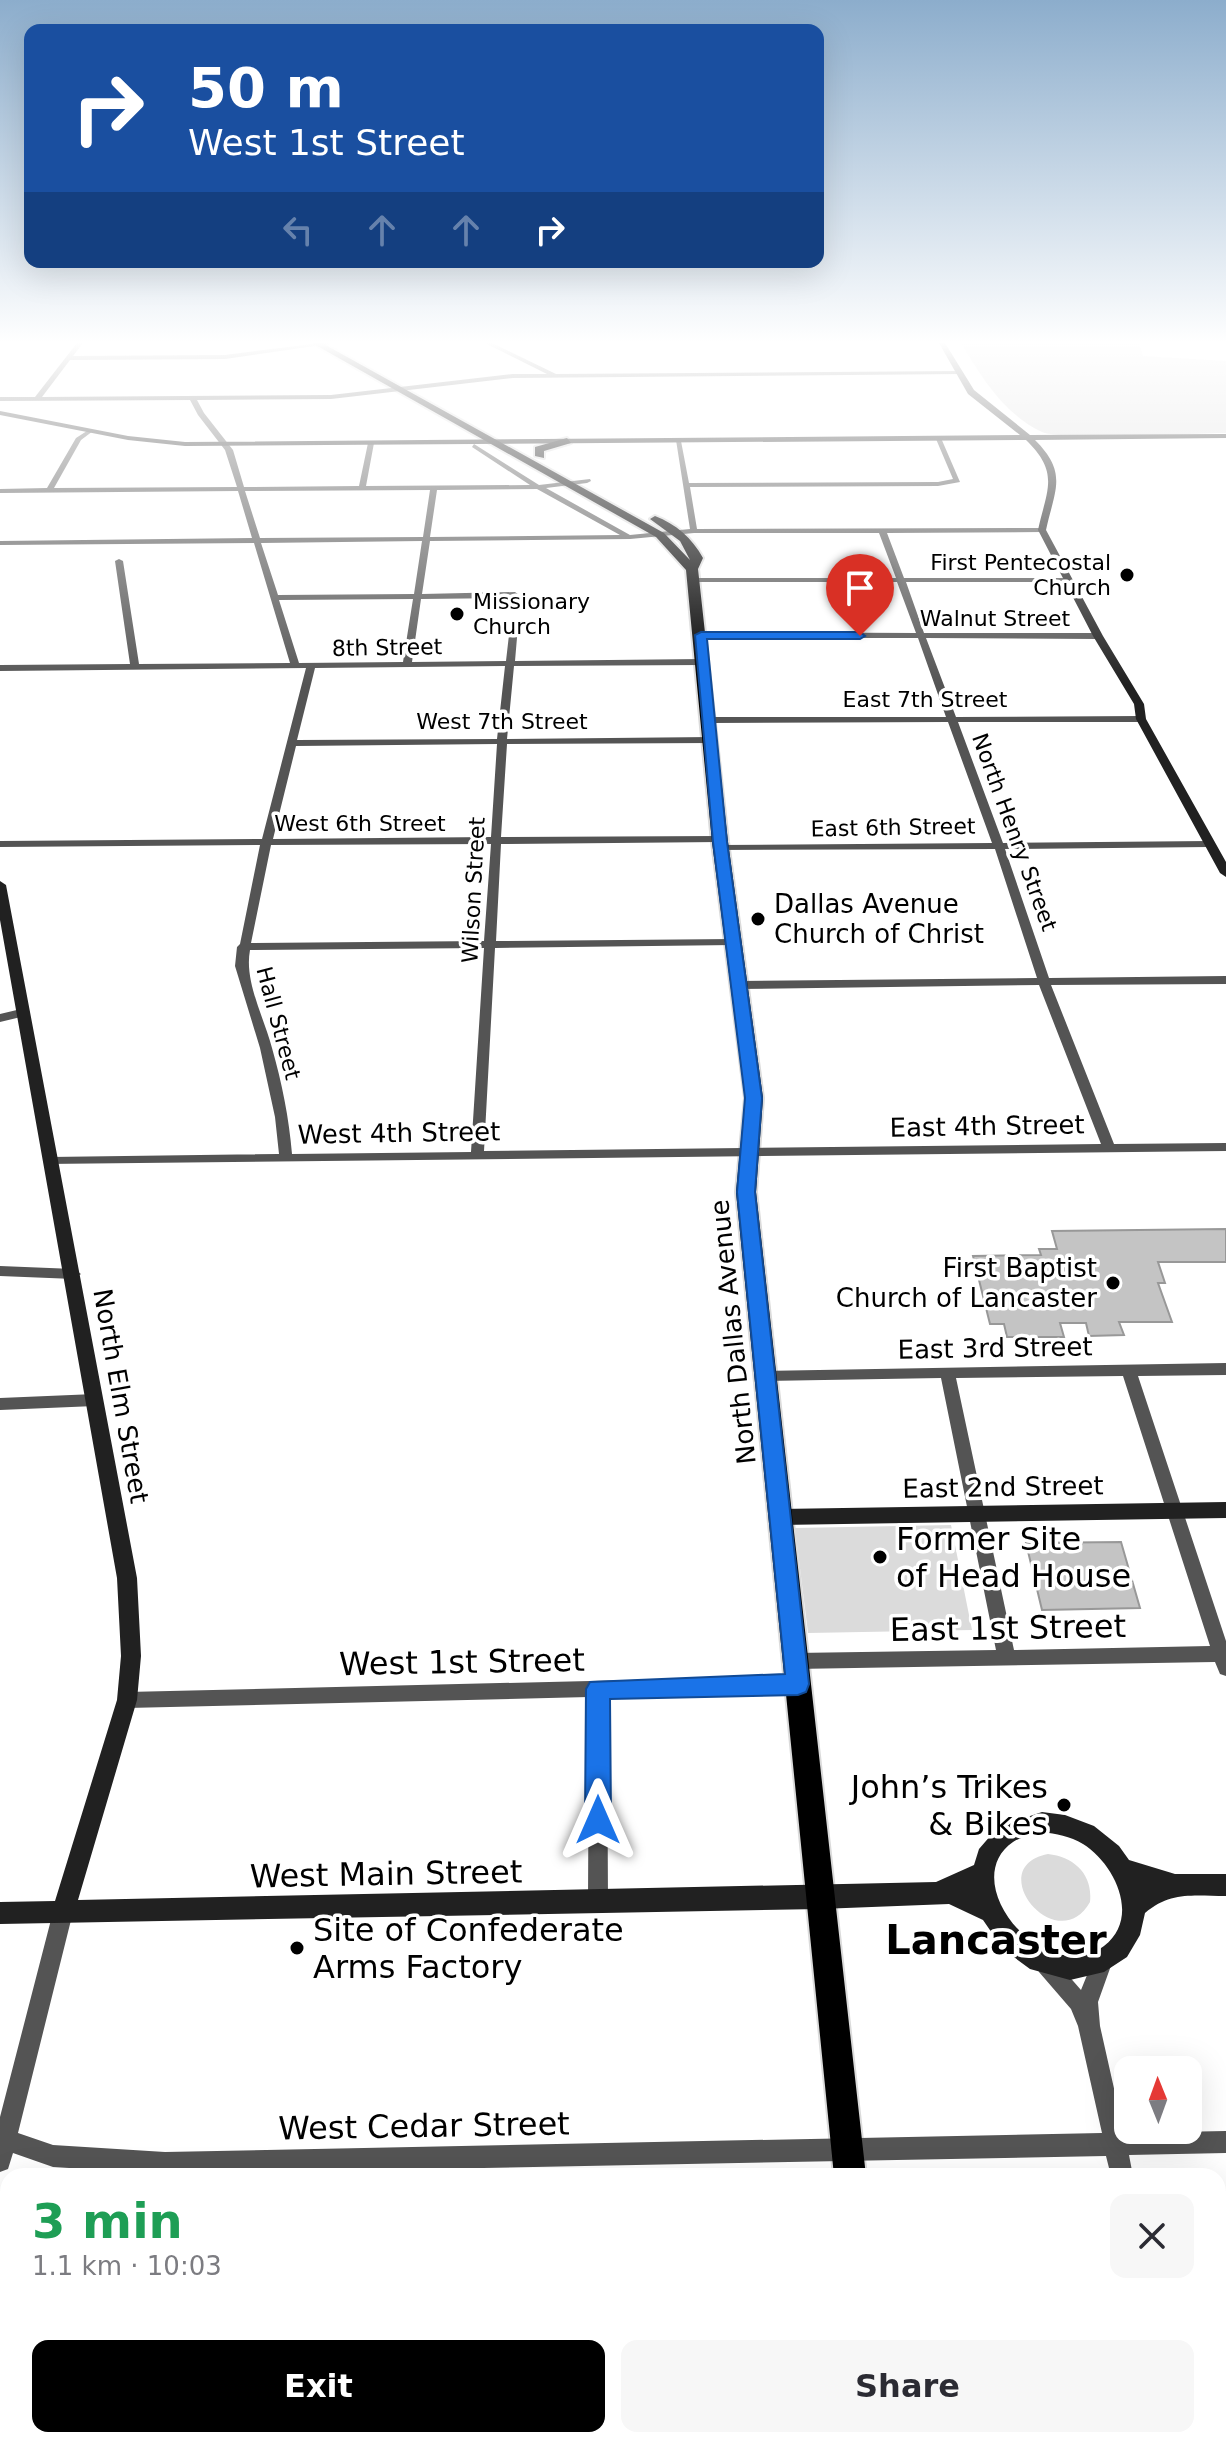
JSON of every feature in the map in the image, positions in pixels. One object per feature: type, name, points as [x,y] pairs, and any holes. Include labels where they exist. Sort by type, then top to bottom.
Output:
[{"type":"main road","points":[[519,457],[660,535],[694,575]]},
{"type":"main road","points":[[542,457],[678,532]]},
{"type":"main road","name":"North Dallas Avenue","points":[[678,532],[697,558],[694,575],[720,844],[754,1098],[746,1192],[848,2163]]},
{"type":"street","points":[[49,491],[69,457]]},
{"type":"street","points":[[232,457],[295,665]]},
{"type":"street","points":[[362,489],[369,457]]},
{"type":"street","points":[[492,457],[538,487],[630,537]]},
{"type":"street","points":[[681,457],[694,531]]},
{"type":"street","points":[[686,485],[938,484],[957,480],[947,457]]},
{"type":"street","points":[[1045,457],[1054,476],[1042,530],[1098,636],[1139,704],[1141,719],[1226,873]]},
{"type":"street","points":[[0,491],[538,487],[587,481]]},
{"type":"street","points":[[407,664],[434,488]]},
{"type":"street","name":"North Henry Street","points":[[882,530],[999,846],[1044,982],[1109,1148]]},
{"type":"street","points":[[0,543],[630,537],[694,531],[1042,530]]},
{"type":"street","points":[[119,561],[135,667]]},
{"type":"street","points":[[694,575],[899,581],[1068,580]]},
{"type":"street","points":[[275,598],[515,595]]},
{"type":"street","name":"Wilson Street","points":[[477,1156],[502,741],[514,626]]},
{"type":"street","name":"Walnut Street","points":[[701,635],[1098,636]]},
{"type":"street","name":"8th Street","points":[[0,668],[703,662]]},
{"type":"street","name":"Hall Street","points":[[286,1158],[282,1117],[270,1062],[241,966],[266,844],[311,666]]},
{"type":"street","name":"East 7th Street","points":[[711,730],[951,719],[1141,719]]},
{"type":"street","name":"West 7th Street","points":[[293,743],[502,741],[711,730]]},
{"type":"street","name":"West 6th Street","points":[[0,844],[720,844]]},
{"type":"street","name":"East 6th Street","points":[[720,844],[1209,844]]},
{"type":"street","name":"North Elm Street","points":[[0,885],[21,1013],[74,1274],[127,1578],[131,1656],[127,1700],[63,1912]]},
{"type":"street","points":[[243,947],[734,942]]},
{"type":"street","points":[[738,985],[1226,980]]},
{"type":"street","points":[[0,1018],[21,1013]]},
{"type":"street","name":"East 4th Street","points":[[749,1154],[1226,1147]]},
{"type":"street","name":"West 4th Street","points":[[50,1161],[749,1154]]},
{"type":"street","points":[[0,1271],[74,1274]]},
{"type":"street","name":"East 3rd Street","points":[[765,1375],[1226,1369]]},
{"type":"street","points":[[1129,1371],[1224,1661]]},
{"type":"street","points":[[947,1372],[1007,1658]]},
{"type":"street","points":[[0,1404],[95,1400]]},
{"type":"street","name":"East 2nd Street","points":[[780,1517],[1226,1510]]},
{"type":"street","name":"East 1st Street","points":[[795,1661],[1007,1658],[1224,1661]]},
{"type":"street","name":"West 1st Street","points":[[127,1700],[798,1684]]},
{"type":"street","points":[[598,1689],[598,1902]]},
{"type":"street","points":[[989,1911],[983,1873],[998,1840],[1018,1827],[1042,1822],[1073,1828],[1088,1835],[1123,1869],[1177,1885]]},
{"type":"street","points":[[1123,1869],[1134,1907]]},
{"type":"street","points":[[937,1893],[983,1873]]},
{"type":"street","points":[[937,1893],[963,1896],[989,1911],[1015,1946],[1042,1961],[1074,1967],[1103,1960],[1123,1944],[1134,1907],[1153,1890],[1177,1885],[1226,1885]]},
{"type":"street","name":"West Main Street","points":[[0,1913],[820,1898],[937,1893]]},
{"type":"street","points":[[2,2150],[63,1912]]},
{"type":"street","points":[[1103,1960],[1087,2002],[1089,2026],[1120,2168]]},
{"type":"street","points":[[1042,1961],[1078,2002],[1089,2026]]},
{"type":"street","name":"West Cedar Street","points":[[2,2150],[165,2163],[848,2163],[1115,2145],[1226,2142]]},
{"type":"shaded area","points":[[951,1525],[972,1630],[808,1633],[795,1528]]},
{"type":"shaded area","points":[[1048,1854],[1074,1863],[1085,1875],[1090,1902],[1076,1917],[1060,1921],[1045,1916],[1032,1905],[1023,1890],[1022,1875],[1029,1862]]},
{"type":"building","name":"First Baptist Church of Lancaster","points":[[1226,1229],[1226,1262],[1158,1262],[1165,1283],[1158,1283],[1172,1322],[1119,1322],[1124,1335],[1089,1336],[1086,1323],[1060,1323],[1064,1337],[1007,1337],[1004,1324],[990,1324],[973,1256],[1041,1255],[1039,1249],[1057,1249],[1052,1231]]},
{"type":"building","points":[[1121,1542],[1140,1608],[1042,1610],[1026,1543]]},
{"type":"place","name":"First Pentecostal Church","points":[[1127,575]]},
{"type":"place","name":"Missionary Church","points":[[457,614]]},
{"type":"place","name":"Dallas Avenue Church of Christ","points":[[758,919]]},
{"type":"place","name":"First Baptist Church of Lancaster","points":[[1113,1283]]},
{"type":"place","name":"Former Site of Head House","points":[[880,1557]]},
{"type":"place","name":"John’s Trikes & Bikes","points":[[1064,1805]]},
{"type":"place","name":"Site of Confederate Arms Factory","points":[[297,1948]]},
{"type":"district","name":"Lancaster","points":[[996,1940]]},
{"type":"route","points":[[598,1820],[598,1689],[798,1684],[746,1192],[754,1098],[720,842],[701,635],[860,636]]}]
